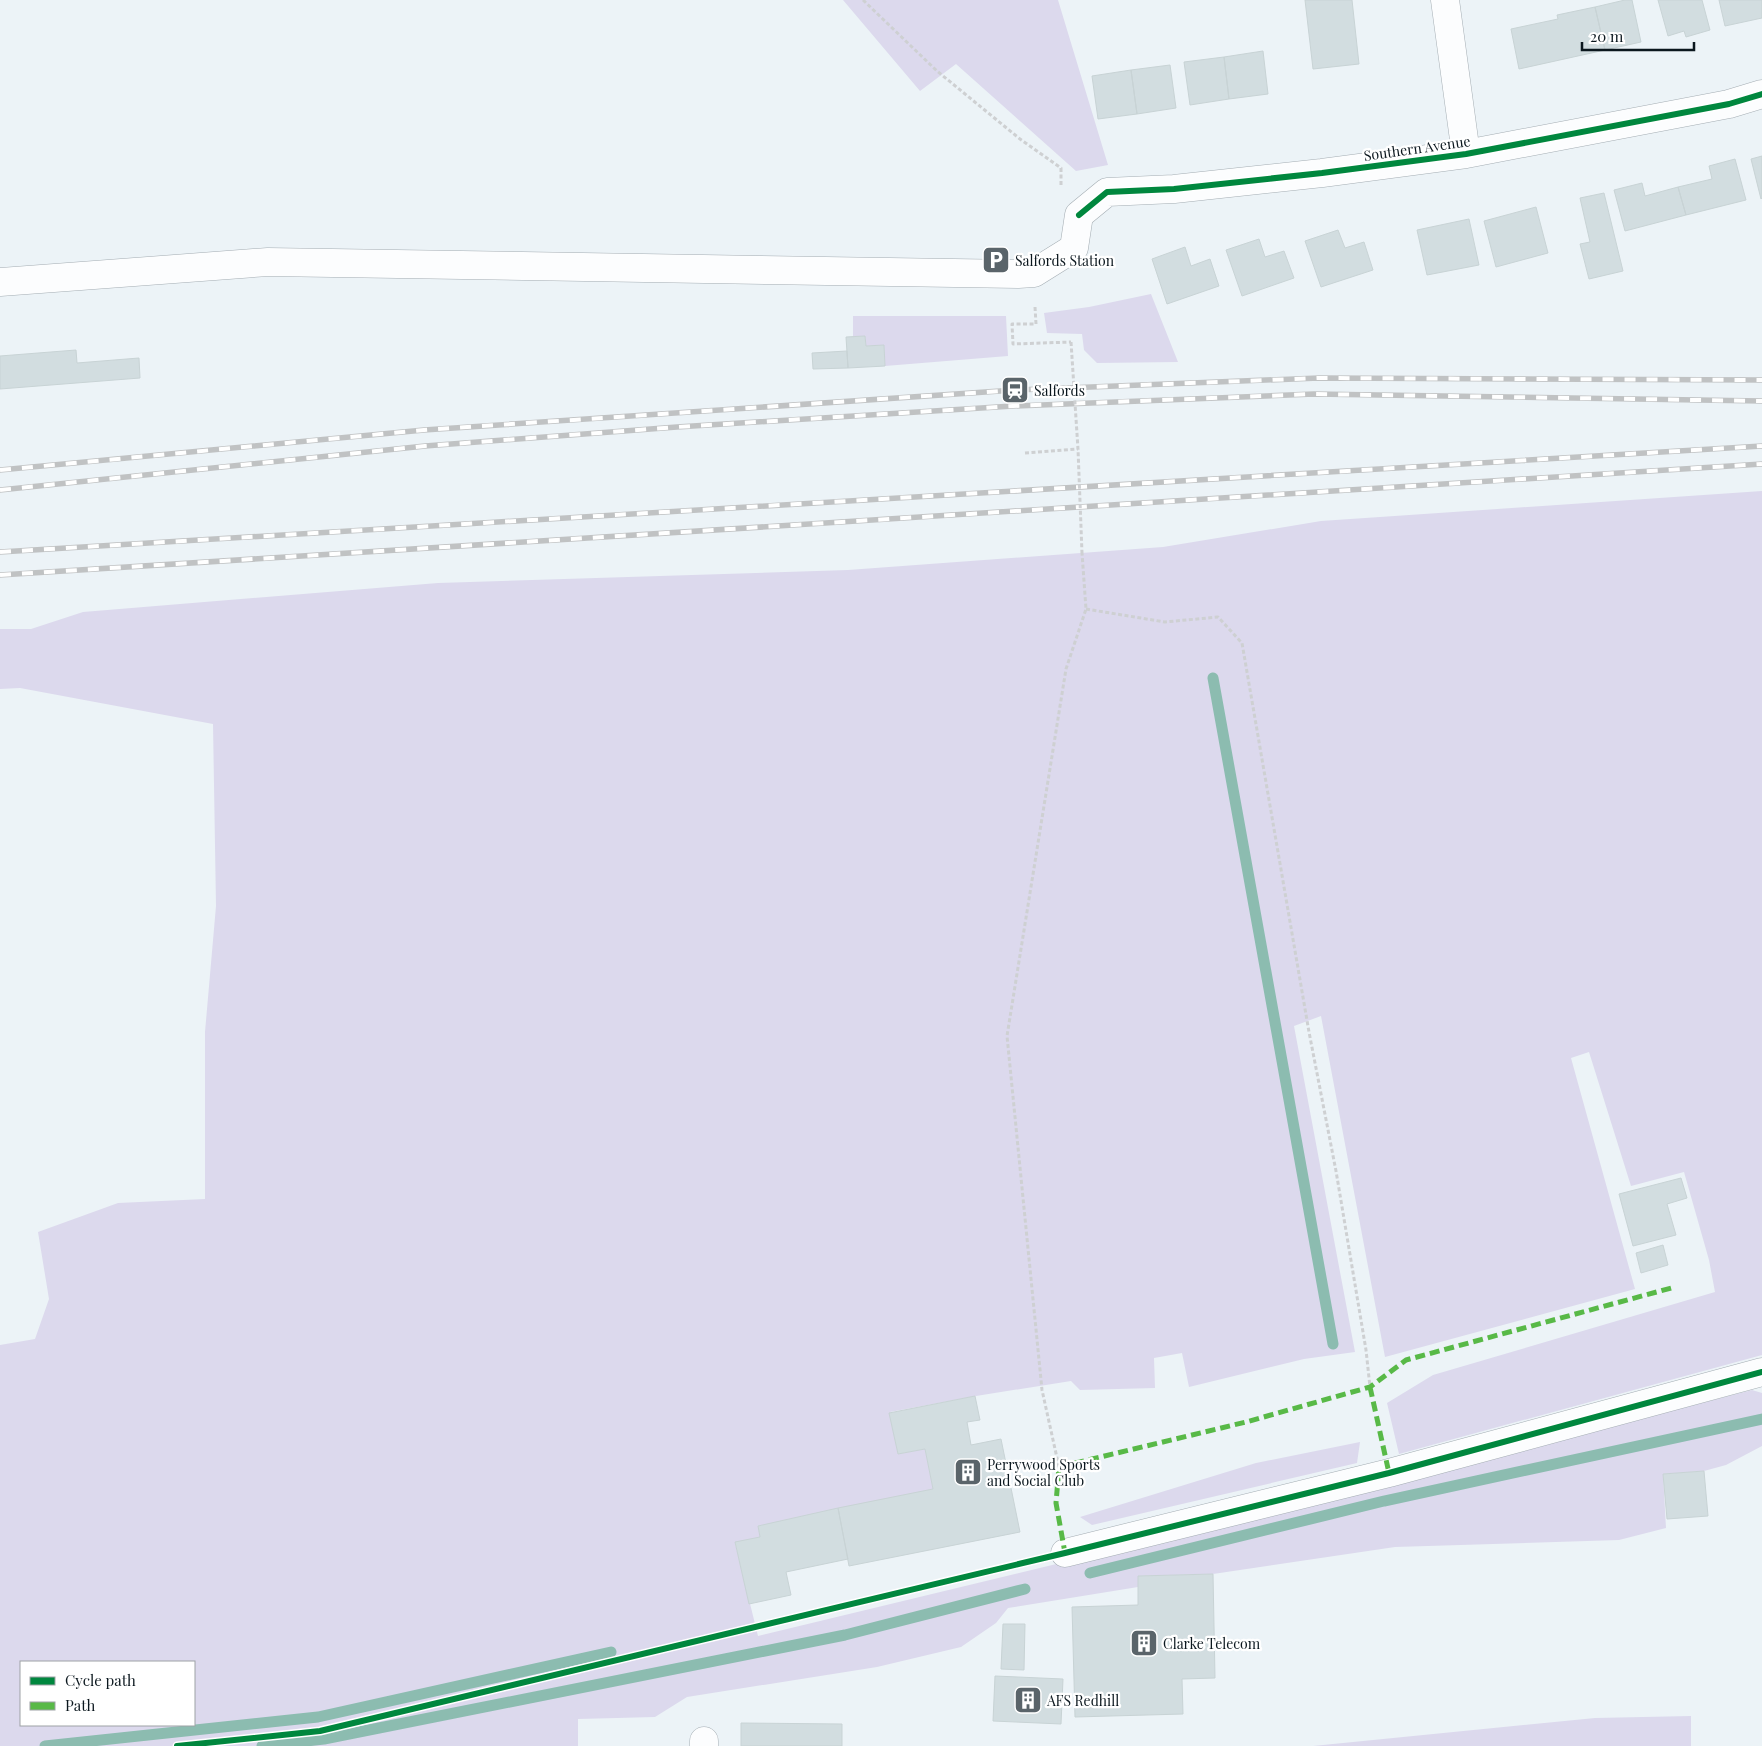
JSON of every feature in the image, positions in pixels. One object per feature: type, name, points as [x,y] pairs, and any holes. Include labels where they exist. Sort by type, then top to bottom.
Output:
[{"type":"street","points":[[1444,0],[1466,154]]},
{"type":"street","name":"Southern Avenue","points":[[1034,273],[1074,248],[1079,215],[1107,192],[1174,189],[1312,174],[1466,154],[1729,104],[1762,94]]},
{"type":"street","points":[[0,282],[268,262],[1034,273]]},
{"type":"street","points":[[1065,1553],[1389,1473],[1762,1372]]},
{"type":"path","points":[[862,0],[937,71],[1020,139],[1061,168],[1060,186]]},
{"type":"path","points":[[1034,273],[1036,324],[1012,324],[1013,344],[1071,342],[1086,609],[1066,669],[1007,1036],[1042,1390],[1059,1467]]},
{"type":"path","points":[[1024,453],[1078,449]]},
{"type":"path","points":[[1086,609],[1165,622],[1218,617],[1242,643],[1309,1032],[1338,1180],[1366,1350],[1370,1387]]},
{"type":"shaded area","points":[[843,0],[1058,0],[1108,165],[1076,171],[956,64],[920,91]]},
{"type":"shaded area","points":[[1151,294],[1178,362],[1097,363],[1084,350],[1082,334],[1047,333],[1044,313],[1089,307]]},
{"type":"shaded area","points":[[853,316],[1006,316],[1008,356],[885,366],[884,345],[866,346],[865,336],[853,336]]},
{"type":"shaded area","points":[[1762,491],[1762,1355],[1399,1454],[1387,1403],[1433,1375],[1715,1292],[1709,1260],[1684,1172],[1631,1186],[1589,1052],[1571,1058],[1635,1289],[1385,1357],[1321,1016],[1294,1026],[1355,1352],[1304,1359],[1189,1387],[1182,1353],[1154,1358],[1155,1388],[1080,1390],[1071,1381],[890,1412],[898,1454],[925,1449],[933,1489],[758,1526],[760,1537],[735,1543],[758,1636],[1379,1486],[1752,1390],[1762,1393],[1762,1446],[1726,1465],[1704,1471],[1663,1474],[1666,1528],[1619,1540],[1395,1547],[1213,1574],[1138,1576],[1138,1587],[1008,1608],[996,1623],[961,1647],[877,1667],[687,1697],[655,1717],[578,1719],[578,1746],[0,1746],[0,1345],[35,1339],[49,1299],[38,1232],[118,1203],[205,1199],[205,1032],[216,906],[213,724],[20,688],[0,689],[0,629],[31,629],[83,612],[438,583],[848,570],[1163,547],[1321,521]]},
{"type":"shaded area","points":[[1360,1442],[1357,1463],[1092,1525],[1080,1517],[1256,1463]]},
{"type":"shaded area","points":[[1691,1716],[1691,1746],[1313,1746],[1595,1718]]},
{"type":"building","points":[[1305,0],[1352,0],[1359,64],[1313,69]]},
{"type":"building","points":[[1632,0],[1641,42],[1605,50],[1595,7]]},
{"type":"building","points":[[1658,0],[1702,0],[1710,30],[1686,37],[1684,31],[1668,36]]},
{"type":"building","points":[[1719,0],[1762,0],[1762,18],[1725,26]]},
{"type":"building","points":[[1595,7],[1605,50],[1519,69],[1511,29],[1558,19],[1557,15]]},
{"type":"building","points":[[1263,51],[1268,94],[1229,99],[1224,57]]},
{"type":"building","points":[[1224,57],[1229,99],[1190,105],[1184,62]]},
{"type":"building","points":[[1170,65],[1176,108],[1137,114],[1131,70]]},
{"type":"building","points":[[1131,70],[1137,114],[1098,119],[1092,76]]},
{"type":"building","points":[[1762,156],[1762,198],[1761,199],[1751,159]]},
{"type":"building","points":[[1735,159],[1746,200],[1686,215],[1678,187],[1712,179],[1709,166]]},
{"type":"building","points":[[1642,183],[1645,196],[1678,187],[1686,215],[1625,231],[1614,190]]},
{"type":"building","points":[[1604,193],[1623,271],[1589,279],[1580,244],[1590,242],[1580,198]]},
{"type":"building","points":[[1536,207],[1548,253],[1496,267],[1484,221]]},
{"type":"building","points":[[1469,219],[1479,265],[1427,275],[1417,230]]},
{"type":"building","points":[[1338,230],[1345,248],[1364,242],[1373,270],[1321,287],[1305,241]]},
{"type":"building","points":[[1259,239],[1265,257],[1284,251],[1294,278],[1242,296],[1226,250]]},
{"type":"building","points":[[1185,247],[1191,266],[1210,259],[1219,286],[1167,304],[1152,259]]},
{"type":"building","points":[[865,336],[866,346],[884,345],[885,366],[848,368],[846,337]]},
{"type":"building","points":[[76,350],[77,363],[139,358],[140,378],[0,389],[0,356]]},
{"type":"building","points":[[847,351],[848,368],[813,369],[812,353]]},
{"type":"building","points":[[1681,1178],[1687,1198],[1667,1204],[1676,1235],[1633,1246],[1619,1194]]},
{"type":"building","points":[[1663,1245],[1668,1265],[1641,1273],[1636,1253]]},
{"type":"building","name":"Perrywood Sports and Social Club","points":[[975,1396],[980,1420],[967,1422],[971,1445],[1001,1439],[1020,1532],[849,1566],[838,1508],[933,1489],[925,1449],[898,1454],[889,1413]]},
{"type":"building","points":[[1704,1471],[1708,1516],[1667,1519],[1663,1474]]},
{"type":"building","points":[[838,1508],[848,1559],[786,1572],[791,1595],[749,1604],[735,1542],[760,1537],[758,1526]]},
{"type":"building","name":"Clarke Telecom","points":[[1213,1574],[1215,1678],[1182,1679],[1183,1714],[1075,1717],[1072,1607],[1138,1605],[1138,1576]]},
{"type":"building","points":[[1003,1624],[1025,1624],[1024,1670],[1001,1669]]},
{"type":"building","name":"AFS Redhill","points":[[995,1676],[1063,1679],[1061,1724],[993,1721]]},
{"type":"building","points":[[741,1723],[842,1724],[842,1746],[741,1746]]},
{"type":"waterway","points":[[1213,678],[1333,1344]]},
{"type":"waterway","points":[[1090,1573],[1384,1501],[1762,1419]]},
{"type":"waterway","points":[[262,1746],[324,1739],[845,1635],[1025,1589]]},
{"type":"waterway","points":[[45,1746],[318,1717],[611,1652]]},
{"type":"railway","points":[[0,470],[424,430],[1015,390],[1319,378],[1762,380]]},
{"type":"railway","points":[[0,490],[425,446],[677,427],[1013,406],[1314,394],[1762,401]]},
{"type":"railway","points":[[0,552],[1762,446]]},
{"type":"railway","points":[[0,575],[1762,464]]},
{"type":"marked path","points":[[1063,1554],[1065,1553],[1056,1503],[1059,1467],[1246,1422],[1370,1387],[1406,1360],[1675,1287]]},
{"type":"marked path","points":[[1370,1387],[1389,1473]]},
{"type":"cycle path","points":[[1079,215],[1107,192],[1174,189],[1322,173],[1466,154],[1729,104],[1762,94]]},
{"type":"cycle path","points":[[177,1746],[320,1731],[1065,1553],[1389,1473],[1762,1372]]},
{"type":"place","name":"Salfords Station","points":[[996,260]]},
{"type":"place","name":"Salfords","points":[[1015,390]]},
{"type":"place","name":"Perrywood Sports and Social Club","points":[[968,1472]]},
{"type":"place","name":"Clarke Telecom","points":[[1144,1643]]},
{"type":"place","name":"AFS Redhill","points":[[1028,1700]]}]
